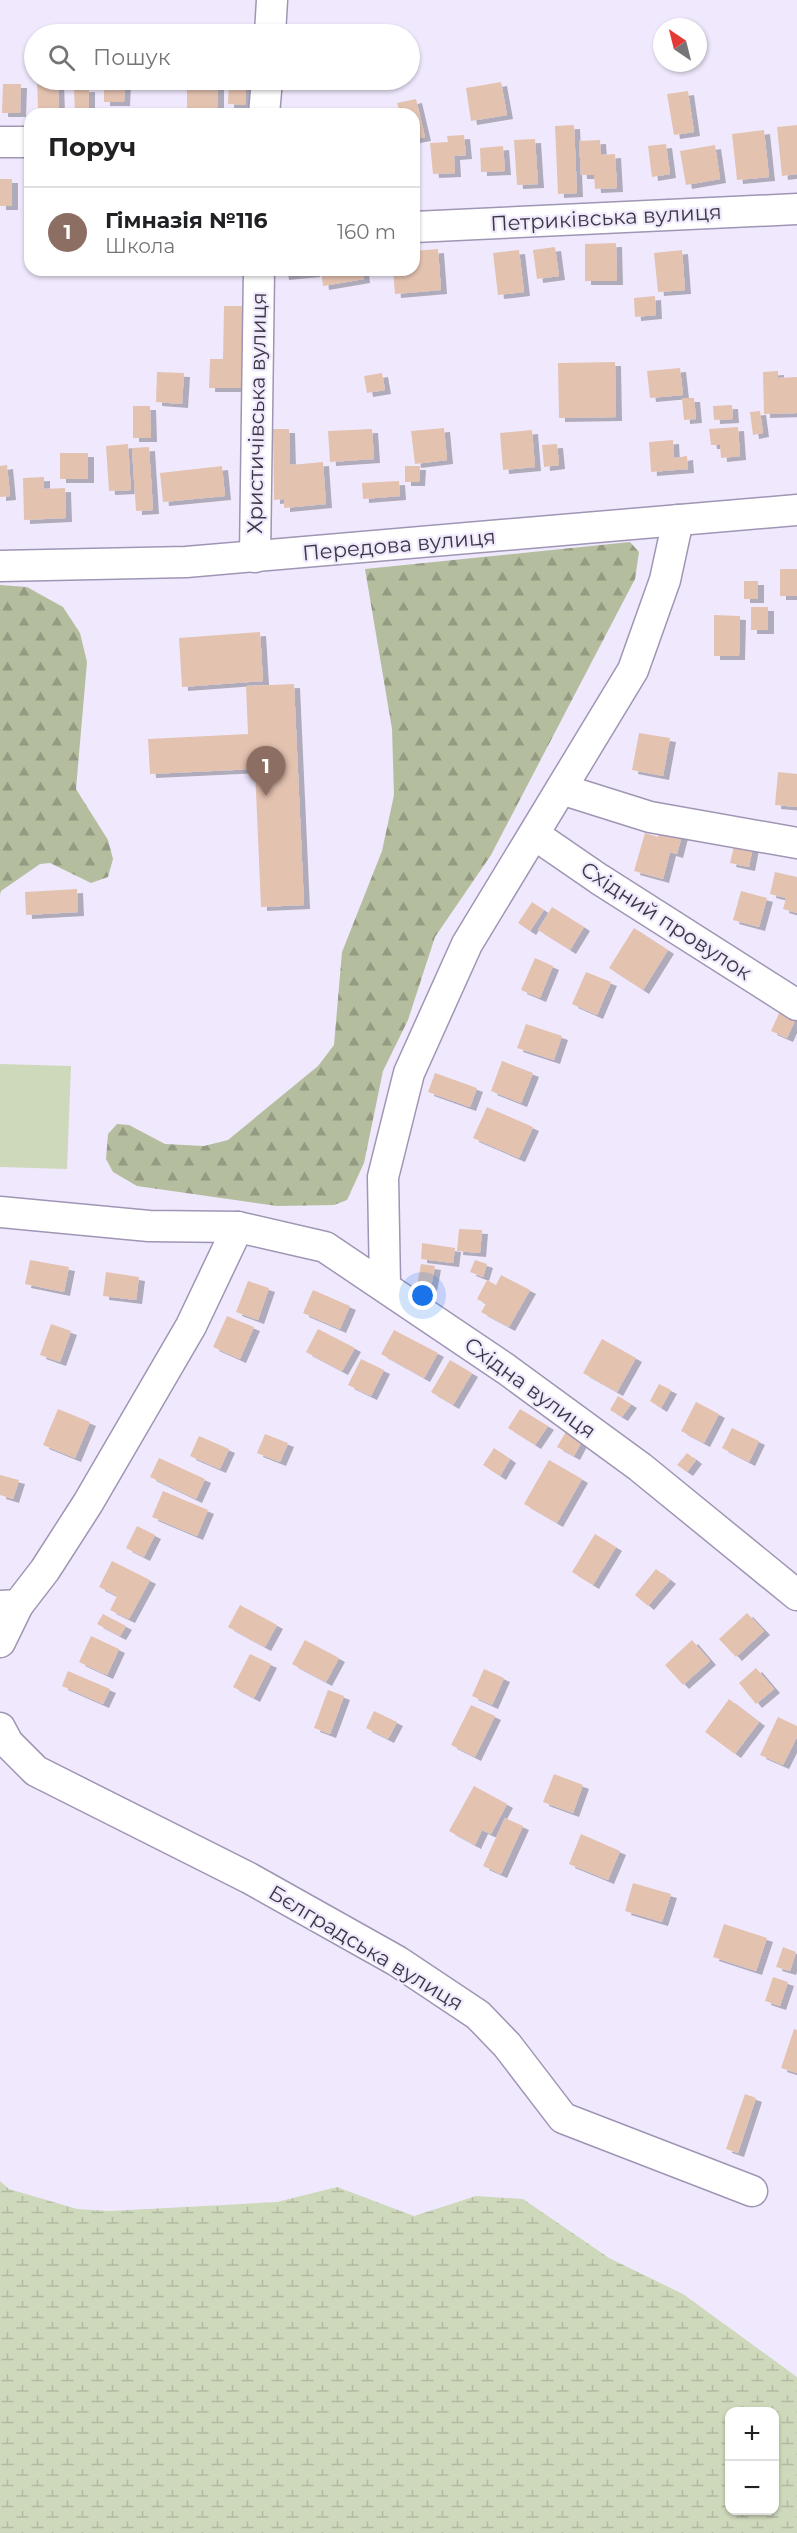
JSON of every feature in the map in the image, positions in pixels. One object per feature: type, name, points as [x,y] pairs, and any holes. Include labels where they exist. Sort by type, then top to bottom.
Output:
[{"type":"street","points":[[271,24],[272,0]]},
{"type":"street","points":[[265,108],[266,90]]},
{"type":"street","points":[[0,142],[24,142]]},
{"type":"street","name":"Петриківська вулиця","points":[[420,227],[797,209]]},
{"type":"street","name":"Христичівська вулиця","points":[[255,556],[259,276]]},
{"type":"street","name":"Передова вулиця","points":[[0,566],[186,562],[797,510]]},
{"type":"street","points":[[385,1286],[383,1177],[409,1073],[467,945],[633,670],[665,580],[678,520]]},
{"type":"street","points":[[561,789],[650,817],[797,843]]},
{"type":"street","name":"Східний провулок","points":[[535,835],[599,879],[797,1005]]},
{"type":"street","name":"Східна вулиця","points":[[0,1212],[149,1226],[238,1227],[325,1247],[506,1369],[640,1467],[797,1595]]},
{"type":"street","points":[[0,1642],[9,1605],[45,1570],[88,1503],[191,1326],[238,1227]]},
{"type":"street","name":"Бєлградська вулиця","points":[[0,1728],[8,1743],[36,1771],[249,1878],[397,1961],[478,2015],[507,2044],[563,2118],[752,2191]]},
{"type":"green space","points":[[630,542],[639,552],[635,579],[491,855],[435,937],[408,1020],[383,1071],[364,1163],[347,1200],[334,1205],[277,1206],[137,1186],[113,1172],[106,1159],[108,1134],[117,1124],[129,1125],[165,1144],[204,1146],[228,1140],[318,1066],[334,1045],[342,952],[382,851],[394,795],[392,729],[365,569]]},
{"type":"green space","points":[[0,585],[27,587],[63,607],[80,633],[87,662],[76,789],[108,840],[113,859],[108,877],[91,883],[50,863],[40,864],[1,891],[0,895]]},
{"type":"green space","points":[[0,1064],[71,1066],[67,1169],[0,1167]]},
{"type":"green space","points":[[0,2181],[9,2189],[77,2209],[110,2211],[277,2202],[337,2187],[414,2216],[476,2196],[523,2199],[609,2258],[683,2294],[797,2377],[797,2533],[0,2533]]},
{"type":"building","points":[[501,82],[507,115],[471,121],[466,88]]},
{"type":"building","points":[[3,84],[21,84],[20,113],[2,113]]},
{"type":"building","points":[[37,90],[58,90],[59,108],[38,108]]},
{"type":"building","points":[[74,90],[89,90],[89,108],[75,108]]},
{"type":"building","points":[[104,90],[125,90],[124,102],[104,102]]},
{"type":"building","points":[[187,90],[218,90],[218,108],[187,108]]},
{"type":"building","points":[[229,90],[246,90],[245,105],[228,104]]},
{"type":"building","points":[[688,91],[694,132],[674,135],[667,94]]},
{"type":"building","points":[[416,99],[418,108],[398,108],[397,103]]},
{"type":"building","points":[[420,116],[425,137],[420,138]]},
{"type":"building","points":[[574,125],[577,193],[558,194],[555,126]]},
{"type":"building","points":[[797,125],[797,174],[782,176],[777,127]]},
{"type":"building","points":[[764,130],[769,177],[737,180],[732,134]]},
{"type":"building","points":[[464,135],[466,155],[454,156],[455,173],[433,174],[430,143],[448,142],[447,136]]},
{"type":"building","points":[[535,139],[538,184],[517,185],[514,140]]},
{"type":"building","points":[[600,140],[601,155],[615,154],[617,188],[595,189],[594,175],[581,175],[579,141]]},
{"type":"building","points":[[666,144],[670,174],[652,177],[648,146]]},
{"type":"building","points":[[715,145],[720,179],[686,185],[680,151]]},
{"type":"building","points":[[503,146],[505,171],[481,172],[480,148]]},
{"type":"building","points":[[0,179],[12,179],[12,206],[0,206]]},
{"type":"building","points":[[616,243],[617,281],[585,281],[585,244]]},
{"type":"building","points":[[555,247],[559,276],[537,279],[533,250]]},
{"type":"building","points":[[438,249],[441,290],[395,294],[394,276],[420,276],[420,250]]},
{"type":"building","points":[[519,250],[524,292],[498,295],[493,253]]},
{"type":"building","points":[[682,250],[685,290],[658,292],[654,253]]},
{"type":"building","points":[[322,276],[364,276],[364,279],[323,286]]},
{"type":"building","points":[[655,296],[656,315],[635,317],[634,298]]},
{"type":"building","points":[[224,306],[243,306],[243,388],[209,388],[210,359],[223,359]]},
{"type":"building","points":[[615,362],[616,417],[559,418],[558,363]]},
{"type":"building","points":[[680,368],[683,395],[650,398],[647,371]]},
{"type":"building","points":[[778,371],[778,378],[797,377],[797,413],[764,414],[763,372]]},
{"type":"building","points":[[157,372],[184,373],[182,404],[156,402]]},
{"type":"building","points":[[382,373],[385,390],[367,393],[364,376]]},
{"type":"building","points":[[682,398],[694,398],[696,419],[684,420]]},
{"type":"building","points":[[732,405],[733,419],[714,420],[713,406]]},
{"type":"building","points":[[133,406],[150,406],[151,438],[133,438]]},
{"type":"building","points":[[760,411],[763,433],[753,435],[750,412]]},
{"type":"building","points":[[738,427],[740,456],[721,458],[720,445],[711,445],[709,429]]},
{"type":"building","points":[[444,428],[447,460],[415,464],[411,431]]},
{"type":"building","points":[[273,429],[289,429],[290,465],[323,462],[326,504],[284,508],[284,499],[274,500]]},
{"type":"building","points":[[372,429],[374,459],[330,462],[328,431]]},
{"type":"building","points":[[532,430],[535,467],[503,470],[500,433]]},
{"type":"building","points":[[673,440],[674,458],[687,456],[688,469],[651,472],[649,442]]},
{"type":"building","points":[[128,444],[131,490],[109,491],[106,446]]},
{"type":"building","points":[[557,444],[559,465],[544,467],[542,445]]},
{"type":"building","points":[[149,447],[153,510],[136,511],[132,448]]},
{"type":"building","points":[[60,453],[88,453],[88,479],[60,479]]},
{"type":"building","points":[[7,465],[10,496],[0,497],[0,466]]},
{"type":"building","points":[[222,466],[225,496],[163,502],[160,473]]},
{"type":"building","points":[[405,466],[420,466],[419,482],[405,482]]},
{"type":"building","points":[[44,477],[44,489],[65,488],[66,518],[24,520],[23,478]]},
{"type":"building","points":[[399,481],[400,496],[363,499],[362,483]]},
{"type":"building","points":[[780,569],[797,569],[797,596],[780,596]]},
{"type":"building","points":[[744,581],[758,581],[758,599],[744,599]]},
{"type":"building","points":[[751,607],[768,607],[768,630],[751,630]]},
{"type":"building","points":[[714,615],[740,616],[739,656],[714,656]]},
{"type":"building","points":[[260,632],[263,681],[182,687],[179,638]]},
{"type":"building","points":[[294,684],[304,905],[261,907],[255,769],[150,774],[148,739],[248,734],[246,686]]},
{"type":"building","points":[[639,733],[670,738],[663,776],[632,770]]},
{"type":"building","points":[[778,772],[797,774],[797,807],[775,805]]},
{"type":"building","points":[[660,829],[682,835],[677,854],[670,852],[663,879],[634,871],[645,833],[658,837]]},
{"type":"building","points":[[735,842],[753,846],[749,867],[730,863]]},
{"type":"building","points":[[775,872],[797,877],[797,913],[783,909],[786,898],[770,894]]},
{"type":"building","points":[[77,889],[78,912],[26,915],[25,892]]},
{"type":"building","points":[[741,891],[767,898],[759,927],[733,920]]},
{"type":"building","points":[[532,902],[544,910],[530,931],[518,923]]},
{"type":"building","points":[[552,907],[584,927],[570,950],[538,930]]},
{"type":"building","points":[[634,928],[668,950],[643,990],[609,968]]},
{"type":"building","points":[[535,958],[553,966],[540,998],[521,990]]},
{"type":"building","points":[[586,972],[611,982],[597,1015],[572,1004]]},
{"type":"building","points":[[781,1009],[797,1016],[787,1038],[771,1031]]},
{"type":"building","points":[[526,1024],[562,1036],[554,1060],[517,1048]]},
{"type":"building","points":[[502,1061],[533,1073],[521,1103],[491,1091]]},
{"type":"building","points":[[435,1073],[477,1088],[470,1107],[428,1092]]},
{"type":"building","points":[[487,1107],[533,1127],[519,1158],[473,1138]]},
{"type":"building","points":[[459,1229],[482,1230],[480,1253],[457,1251]]},
{"type":"building","points":[[422,1243],[455,1248],[453,1263],[421,1259]]},
{"type":"building","points":[[30,1260],[69,1267],[64,1292],[25,1284]]},
{"type":"building","points":[[475,1260],[487,1264],[483,1277],[470,1272]]},
{"type":"building","points":[[421,1264],[435,1266],[431,1287],[417,1285]]},
{"type":"building","points":[[106,1272],[139,1277],[136,1300],[103,1296]]},
{"type":"building","points":[[501,1275],[530,1290],[509,1327],[481,1312],[486,1304],[477,1299],[487,1280],[496,1285]]},
{"type":"building","points":[[248,1281],[269,1288],[258,1320],[236,1312]]},
{"type":"building","points":[[313,1290],[350,1306],[340,1329],[303,1313]]},
{"type":"building","points":[[227,1316],[254,1327],[240,1359],[213,1347]]},
{"type":"building","points":[[51,1324],[71,1331],[60,1362],[40,1355]]},
{"type":"building","points":[[318,1329],[355,1348],[342,1371],[306,1352]]},
{"type":"building","points":[[394,1330],[438,1353],[424,1378],[381,1354]]},
{"type":"building","points":[[602,1339],[636,1358],[617,1392],[583,1373]]},
{"type":"building","points":[[361,1359],[384,1370],[371,1396],[348,1385]]},
{"type":"building","points":[[450,1360],[472,1373],[453,1405],[431,1392]]},
{"type":"building","points":[[659,1384],[671,1390],[661,1408],[650,1401]]},
{"type":"building","points":[[618,1396],[631,1404],[622,1417],[610,1410]]},
{"type":"building","points":[[696,1402],[719,1414],[704,1443],[681,1431]]},
{"type":"building","points":[[58,1409],[90,1422],[75,1458],[43,1445]]},
{"type":"building","points":[[520,1409],[548,1426],[535,1445],[508,1428]]},
{"type":"building","points":[[732,1428],[759,1441],[749,1462],[722,1448]]},
{"type":"building","points":[[567,1430],[583,1439],[574,1456],[557,1447]]},
{"type":"building","points":[[265,1434],[288,1443],[280,1462],[257,1453]]},
{"type":"building","points":[[199,1436],[229,1449],[220,1469],[190,1456]]},
{"type":"building","points":[[494,1448],[510,1459],[500,1476],[483,1465]]},
{"type":"building","points":[[687,1453],[696,1460],[687,1472],[677,1465]]},
{"type":"building","points":[[159,1458],[205,1479],[196,1499],[150,1477]]},
{"type":"building","points":[[549,1460],[582,1479],[557,1523],[524,1504]]},
{"type":"building","points":[[0,1475],[19,1480],[13,1499],[0,1495]]},
{"type":"building","points":[[163,1491],[208,1510],[197,1536],[152,1517]]},
{"type":"building","points":[[137,1526],[155,1535],[144,1557],[126,1548]]},
{"type":"building","points":[[595,1534],[616,1547],[593,1585],[572,1572]]},
{"type":"building","points":[[112,1561],[150,1580],[129,1619],[110,1610],[117,1596],[99,1587]]},
{"type":"building","points":[[656,1569],[670,1580],[648,1606],[635,1595]]},
{"type":"building","points":[[240,1605],[277,1625],[265,1647],[228,1627]]},
{"type":"building","points":[[747,1613],[764,1631],[736,1657],[719,1639]]},
{"type":"building","points":[[103,1614],[126,1626],[120,1636],[97,1624]]},
{"type":"building","points":[[91,1636],[119,1649],[107,1675],[79,1662]]},
{"type":"building","points":[[305,1640],[339,1658],[326,1682],[292,1664]]},
{"type":"building","points":[[692,1640],[710,1661],[683,1685],[665,1665]]},
{"type":"building","points":[[250,1654],[271,1664],[254,1698],[233,1687]]},
{"type":"building","points":[[756,1668],[774,1689],[756,1704],[739,1683]]},
{"type":"building","points":[[484,1669],[504,1678],[492,1705],[472,1696]]},
{"type":"building","points":[[68,1671],[110,1689],[103,1704],[62,1686]]},
{"type":"building","points":[[328,1690],[344,1696],[330,1734],[314,1728]]},
{"type":"building","points":[[729,1699],[759,1722],[735,1754],[705,1732]]},
{"type":"building","points":[[471,1705],[495,1716],[475,1757],[451,1745]]},
{"type":"building","points":[[374,1711],[397,1722],[388,1739],[366,1728]]},
{"type":"building","points":[[778,1717],[797,1726],[797,1737],[783,1765],[760,1755]]},
{"type":"building","points":[[554,1774],[583,1785],[573,1813],[543,1802]]},
{"type":"building","points":[[474,1786],[507,1804],[491,1834],[482,1830],[475,1845],[449,1831]]},
{"type":"building","points":[[505,1818],[523,1826],[501,1874],[483,1866]]},
{"type":"building","points":[[581,1834],[620,1851],[608,1880],[569,1864]]},
{"type":"building","points":[[633,1883],[671,1894],[662,1922],[625,1911]]},
{"type":"building","points":[[724,1924],[767,1938],[756,1971],[713,1957]]},
{"type":"building","points":[[783,1947],[796,1952],[790,1971],[776,1967]]},
{"type":"building","points":[[773,1977],[788,1982],[780,2006],[765,2001]]},
{"type":"building","points":[[794,2029],[797,2030],[797,2073],[781,2068]]},
{"type":"building","points":[[745,2094],[756,2098],[738,2153],[726,2149]]},
{"type":"place","name":"Гімназія №116","points":[[266,796]]}]
